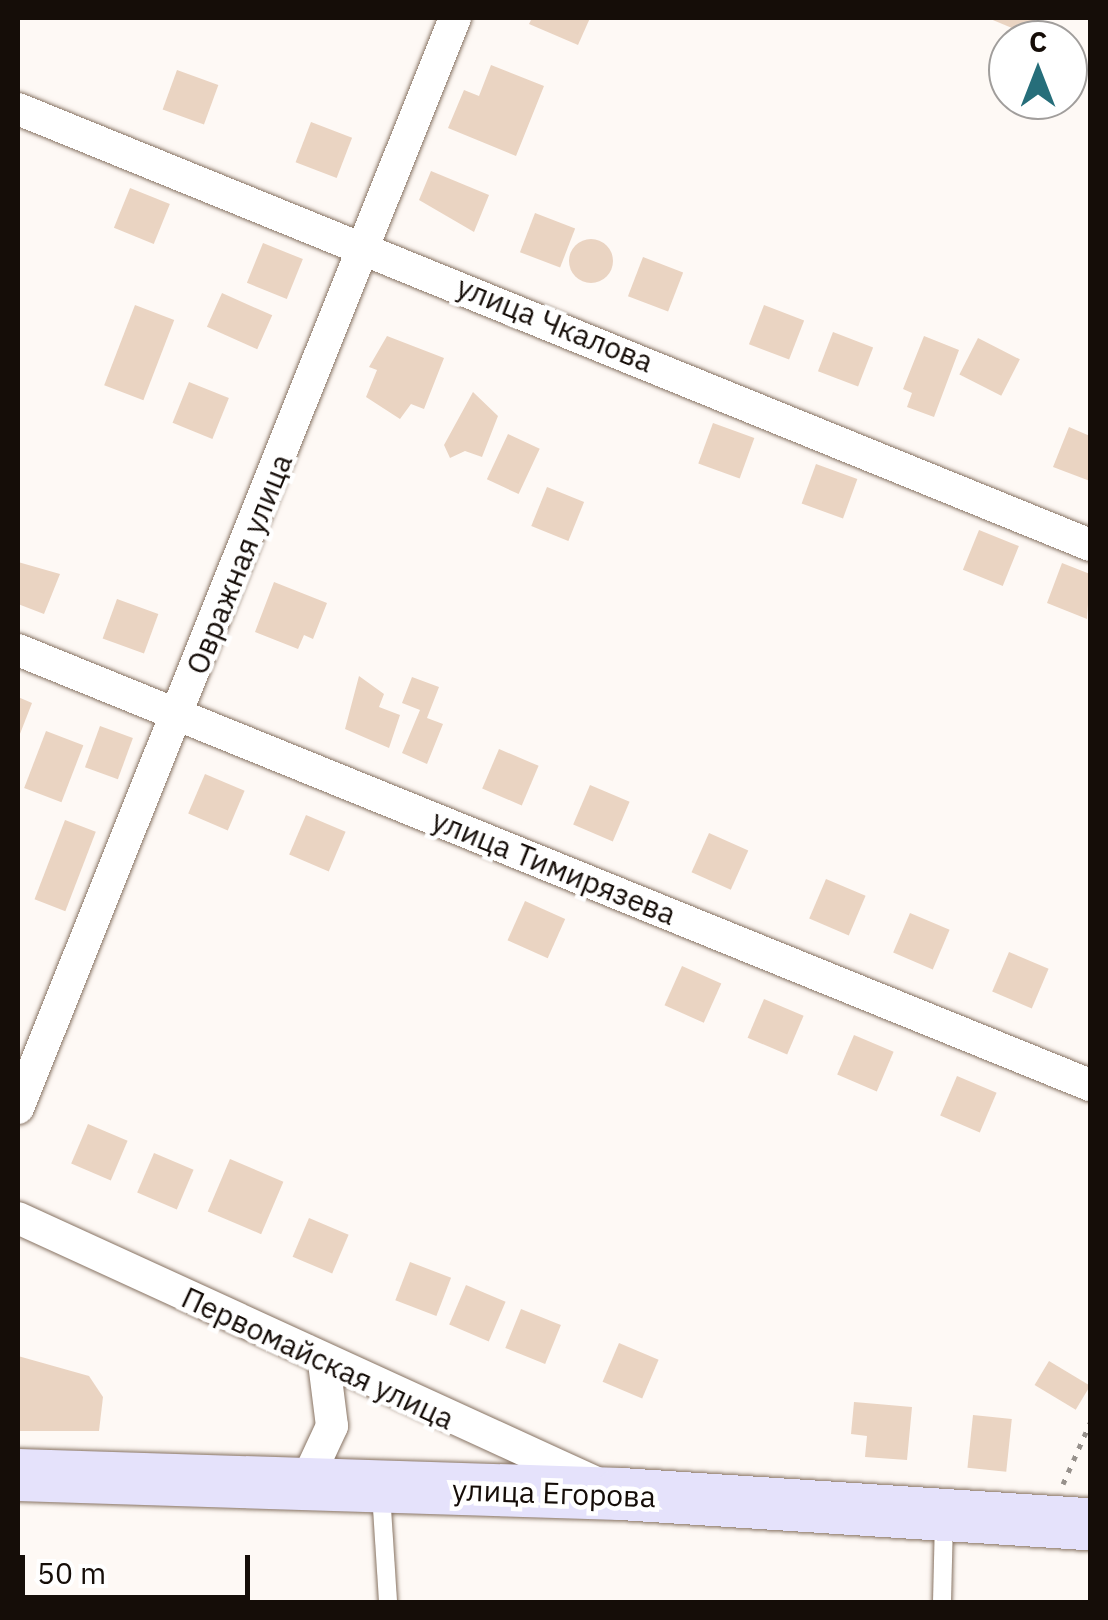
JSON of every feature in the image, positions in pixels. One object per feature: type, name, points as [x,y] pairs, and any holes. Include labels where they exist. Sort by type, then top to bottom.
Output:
[{"type":"main road","name":"улица Егорова","points":[[18,1475],[621,1494],[1070,1523]]},
{"type":"street","name":"Овражная улица","points":[[18,1108],[368,246],[455,18]]},
{"type":"street","name":"улица Чкалова","points":[[18,108],[368,246],[1090,545]]},
{"type":"street","name":"улица Тимирязева","points":[[18,650],[1090,1085]]},
{"type":"street","name":"Первомайская улица","points":[[18,1218],[324,1363],[621,1494]]},
{"type":"street","points":[[305,1484],[332,1426],[324,1363]]},
{"type":"lane","points":[[380,1487],[388,1602]]},
{"type":"lane","points":[[942,1602],[944,1512]]},
{"type":"path","points":[[1070,1523],[1090,1423]]},
{"type":"building","points":[[532,18],[590,18],[578,45],[529,24]]},
{"type":"building","points":[[988,18],[1036,18],[1035,20]]},
{"type":"building","points":[[491,65],[544,86],[516,156],[448,128],[464,90],[479,96]]},
{"type":"building","points":[[177,70],[218,85],[204,125],[163,109]]},
{"type":"building","points":[[311,122],[352,138],[337,178],[296,162]]},
{"type":"building","points":[[431,171],[489,195],[474,232],[419,200]]},
{"type":"building","points":[[130,188],[170,204],[154,244],[114,228]]},
{"type":"building","points":[[535,213],[575,228],[560,268],[520,252]]},
{"type":"building","points":[[591,239],[606,246],[613,261],[606,276],[591,283],[576,276],[569,261],[576,246]]},
{"type":"building","points":[[263,243],[303,259],[287,299],[247,283]]},
{"type":"building","points":[[643,257],[683,272],[668,312],[628,296]]},
{"type":"building","points":[[222,293],[272,315],[257,349],[207,327]]},
{"type":"building","points":[[135,305],[174,320],[143,400],[104,385]]},
{"type":"building","points":[[764,305],[804,320],[789,360],[749,344]]},
{"type":"building","points":[[833,332],[873,347],[858,387],[818,371]]},
{"type":"building","points":[[387,336],[444,358],[424,409],[411,404],[400,419],[366,397],[377,370],[369,367]]},
{"type":"building","points":[[924,336],[959,350],[934,417],[907,407],[912,393],[903,389]]},
{"type":"building","points":[[978,338],[1020,359],[1001,396],[959,375]]},
{"type":"building","points":[[189,382],[229,398],[212,439],[173,423]]},
{"type":"building","points":[[473,392],[498,416],[482,457],[465,451],[450,458],[444,445]]},
{"type":"building","points":[[713,423],[754,438],[740,478],[698,463]]},
{"type":"building","points":[[1069,427],[1090,436],[1090,481],[1053,467]]},
{"type":"building","points":[[508,434],[540,449],[519,494],[487,479]]},
{"type":"building","points":[[816,464],[857,479],[843,519],[802,503]]},
{"type":"building","points":[[547,487],[584,502],[568,541],[531,526]]},
{"type":"building","points":[[979,530],[1019,546],[1003,586],[963,570]]},
{"type":"building","points":[[18,562],[60,574],[44,614],[18,604]]},
{"type":"building","points":[[1062,563],[1090,574],[1087,619],[1047,603]]},
{"type":"building","points":[[274,582],[327,603],[313,639],[304,635],[298,649],[255,632]]},
{"type":"building","points":[[117,599],[158,614],[144,654],[103,638]]},
{"type":"building","points":[[359,676],[384,694],[379,707],[400,715],[389,748],[345,729]]},
{"type":"building","points":[[412,677],[439,687],[427,718],[443,724],[427,764],[402,753],[420,710],[402,703]]},
{"type":"building","points":[[18,697],[32,703],[18,739]]},
{"type":"building","points":[[100,726],[133,738],[118,779],[85,767]]},
{"type":"building","points":[[46,731],[83,745],[61,802],[24,788]]},
{"type":"building","points":[[499,749],[539,766],[522,805],[482,789]]},
{"type":"building","points":[[205,774],[245,791],[228,830],[188,814]]},
{"type":"building","points":[[590,785],[630,802],[613,841],[573,825]]},
{"type":"building","points":[[306,815],[346,832],[329,871],[289,855]]},
{"type":"building","points":[[65,820],[96,832],[65,911],[35,899]]},
{"type":"building","points":[[709,833],[748,850],[731,890],[692,872]]},
{"type":"building","points":[[826,879],[866,896],[849,935],[809,919]]},
{"type":"building","points":[[525,901],[565,919],[548,958],[508,940]]},
{"type":"building","points":[[910,913],[950,930],[933,969],[893,953]]},
{"type":"building","points":[[1009,952],[1049,969],[1032,1008],[992,992]]},
{"type":"building","points":[[682,966],[721,983],[704,1023],[665,1005]]},
{"type":"building","points":[[764,999],[804,1016],[787,1054],[748,1038]]},
{"type":"building","points":[[854,1035],[894,1052],[877,1091],[837,1075]]},
{"type":"building","points":[[957,1076],[997,1093],[980,1132],[940,1116]]},
{"type":"building","points":[[88,1124],[128,1141],[111,1180],[71,1164]]},
{"type":"building","points":[[154,1153],[194,1170],[177,1209],[137,1193]]},
{"type":"building","points":[[230,1159],[283,1182],[261,1234],[208,1211]]},
{"type":"building","points":[[309,1218],[349,1235],[332,1273],[293,1257]]},
{"type":"building","points":[[410,1262],[451,1278],[436,1316],[395,1300]]},
{"type":"building","points":[[466,1285],[506,1302],[489,1341],[449,1325]]},
{"type":"building","points":[[521,1309],[561,1325],[545,1364],[505,1348]]},
{"type":"building","points":[[619,1343],[659,1360],[642,1398],[603,1382]]},
{"type":"building","points":[[18,1356],[89,1376],[103,1397],[99,1431],[18,1431]]},
{"type":"building","points":[[1049,1361],[1090,1386],[1076,1410],[1035,1385]]},
{"type":"building","points":[[854,1402],[912,1407],[907,1460],[865,1457],[867,1436],[851,1434]]},
{"type":"building","points":[[973,1415],[1012,1419],[1006,1472],[967,1468]]}]
